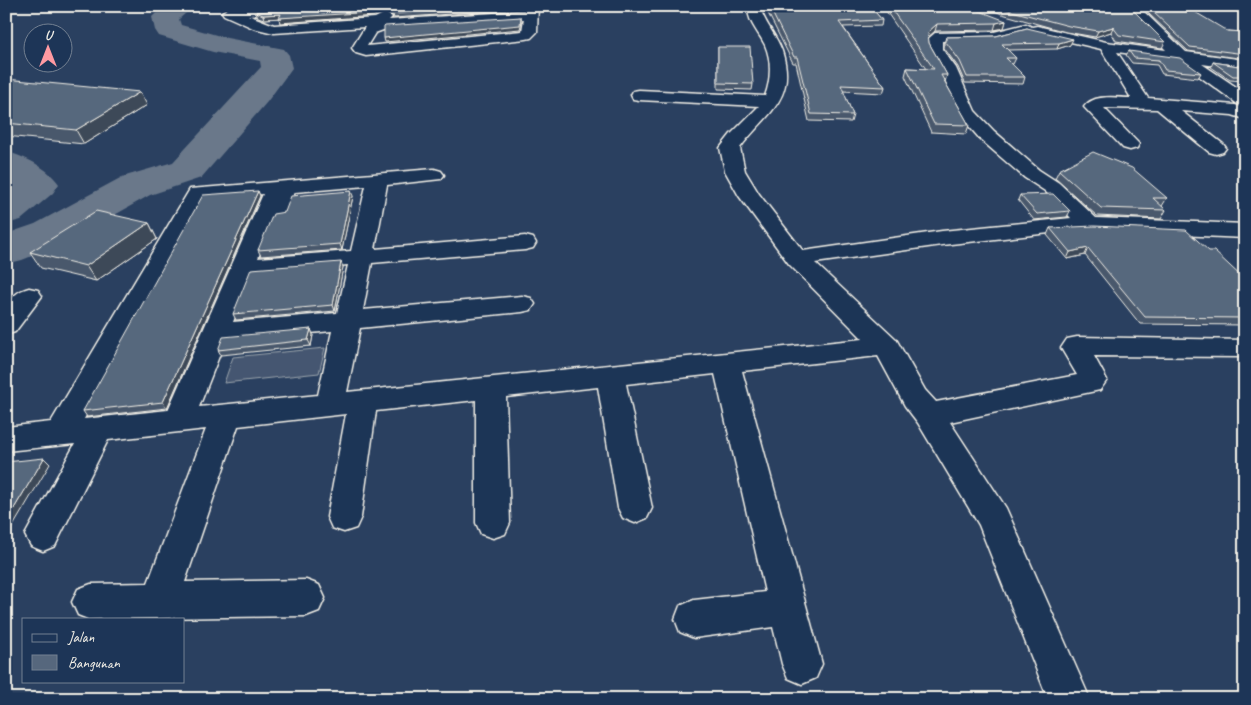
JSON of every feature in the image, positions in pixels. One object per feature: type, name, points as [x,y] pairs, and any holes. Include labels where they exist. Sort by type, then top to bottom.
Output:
[{"type":"street","points":[[227,9],[321,6]]},
{"type":"street","points":[[227,9],[269,28],[381,24],[530,11],[530,32],[526,35],[361,50],[359,48],[370,30],[381,24],[394,6]]},
{"type":"street","points":[[752,7],[767,33],[779,66],[777,84],[771,102],[762,114],[738,135],[730,148],[735,172],[750,196],[797,259],[886,346],[915,398],[928,415],[994,519],[1069,699]]},
{"type":"street","points":[[1135,11],[1182,57],[1245,101]]},
{"type":"street","points":[[1000,20],[1026,28],[1106,46],[1245,65]]},
{"type":"street","points":[[1026,28],[994,36],[940,36],[936,39],[935,49],[948,68],[967,112],[987,135],[1032,174],[1052,187],[1090,224]]},
{"type":"street","points":[[1106,46],[1142,103]]},
{"type":"street","points":[[639,95],[701,90],[771,102]]},
{"type":"street","points":[[1130,144],[1093,107],[1101,103],[1142,103],[1235,110],[1245,114]]},
{"type":"street","points":[[1161,104],[1216,148]]},
{"type":"street","points":[[160,601],[200,418],[223,332],[287,186],[434,175]]},
{"type":"street","points":[[330,405],[378,179]]},
{"type":"street","points":[[61,433],[198,193],[276,187],[250,267]]},
{"type":"street","points":[[797,259],[942,238],[1058,225],[1090,224],[1245,231]]},
{"type":"street","points":[[250,267],[525,243]]},
{"type":"street","points":[[6,326],[29,296]]},
{"type":"street","points":[[223,332],[522,304]]},
{"type":"street","points":[[6,439],[886,346]]},
{"type":"street","points":[[928,415],[1090,383],[1093,380],[1092,376],[1076,353],[1075,348],[1077,346],[1241,348]]},
{"type":"street","points":[[726,363],[802,664]]},
{"type":"street","points":[[610,375],[635,508]]},
{"type":"street","points":[[491,388],[493,522]]},
{"type":"street","points":[[344,517],[363,401]]},
{"type":"street","points":[[43,535],[98,429]]},
{"type":"street","points":[[91,602],[306,598]]},
{"type":"street","points":[[694,619],[788,607]]},
{"type":"shaded area","points":[[325,348],[319,373],[224,383],[233,357]]},
{"type":"building","points":[[322,6],[504,6],[393,14],[392,11],[383,7],[373,12],[279,18],[281,14],[263,15],[256,12],[320,8]]},
{"type":"building","points":[[769,6],[870,6],[882,20],[839,22],[885,87],[841,85],[853,115],[811,114],[797,57],[794,57]]},
{"type":"building","points":[[889,6],[967,6],[1006,21],[996,23],[937,24],[928,32],[929,43],[947,75],[941,75],[969,125],[934,124],[907,68],[934,69]]},
{"type":"building","points":[[997,6],[1130,7],[1165,42],[1119,35],[1113,27],[1098,31],[1069,26]]},
{"type":"building","points":[[1151,10],[1195,12],[1227,31],[1245,32],[1245,54],[1190,47]]},
{"type":"building","points":[[521,17],[520,25],[384,38],[385,26]]},
{"type":"building","points":[[1027,28],[1073,39],[1059,43],[1002,44],[1016,58],[1006,58],[1025,77],[967,77],[960,61],[946,42],[946,37],[996,36]]},
{"type":"building","points":[[718,47],[750,47],[753,84],[718,83]]},
{"type":"building","points":[[1129,51],[1180,58],[1201,73],[1165,70],[1159,60],[1134,58]]},
{"type":"building","points":[[1213,62],[1245,67],[1245,76],[1233,76]]},
{"type":"building","points":[[6,79],[140,92],[76,130],[6,123]]},
{"type":"building","points":[[1093,152],[1132,168],[1167,198],[1153,198],[1166,210],[1101,208],[1059,170]]},
{"type":"building","points":[[258,191],[163,402],[83,411],[203,195]]},
{"type":"building","points":[[351,191],[340,244],[258,250],[273,214],[285,212],[291,196]]},
{"type":"building","points":[[1053,194],[1070,211],[1037,214],[1020,195]]},
{"type":"building","points":[[96,211],[149,223],[86,266],[30,252]]},
{"type":"building","points":[[1094,226],[1186,230],[1209,251],[1214,251],[1245,280],[1245,318],[1145,317],[1088,248],[1070,252],[1050,228]]},
{"type":"building","points":[[341,262],[333,305],[233,314],[251,269]]},
{"type":"building","points":[[311,329],[308,340],[218,350],[223,337]]},
{"type":"building","points":[[44,458],[6,522],[6,462]]},
{"type":"waterway","points":[[6,250],[51,233],[136,186],[187,170],[277,68],[274,55],[223,46],[169,30],[165,17],[181,6]]},
{"type":"waterway","points":[[6,163],[39,184],[6,211]]}]
